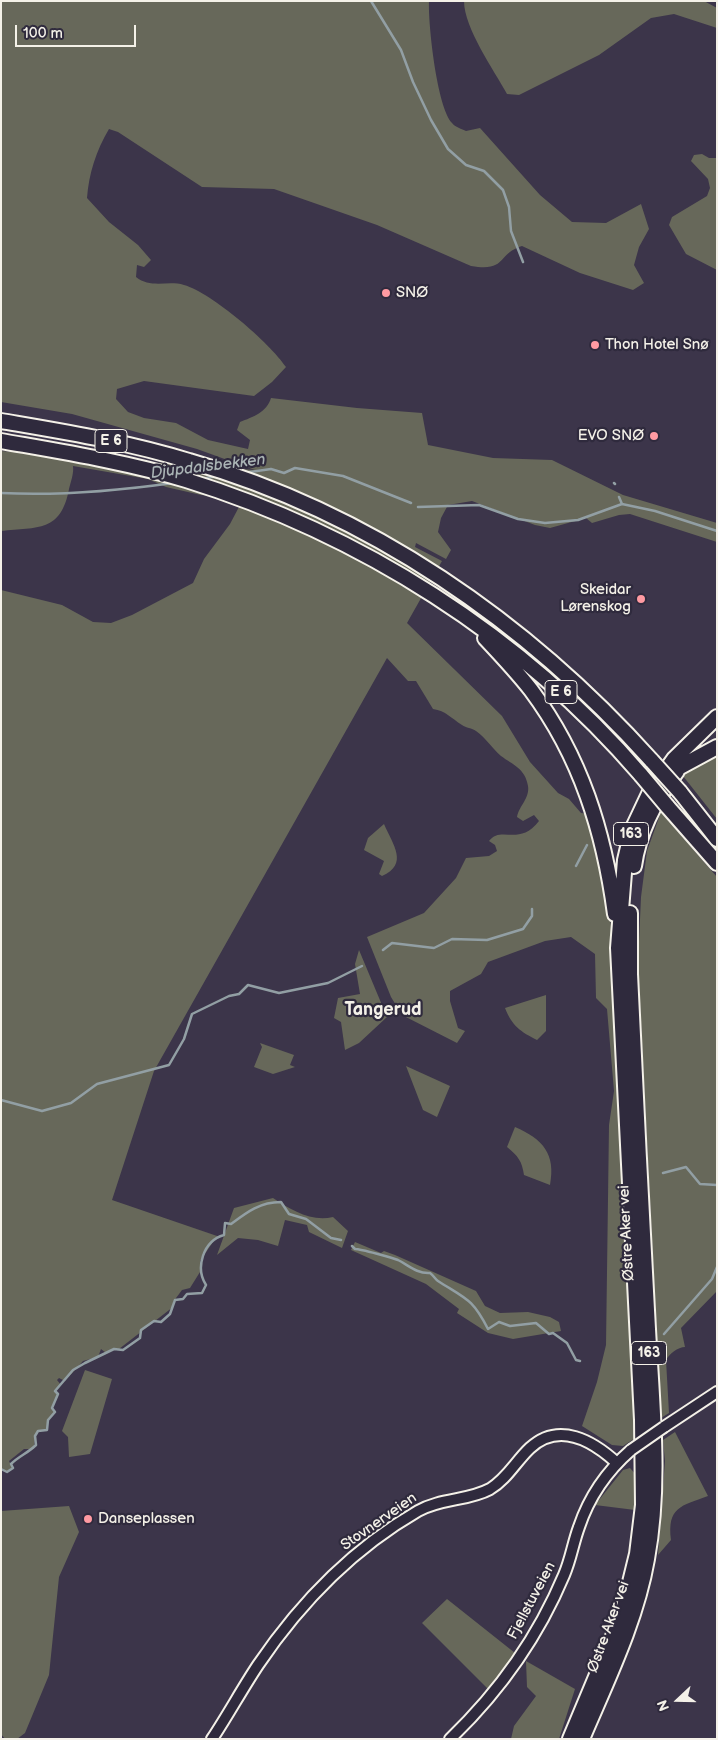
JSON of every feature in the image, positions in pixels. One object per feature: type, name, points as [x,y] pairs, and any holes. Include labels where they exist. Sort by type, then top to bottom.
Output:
[{"type":"highway","name":"E 6","points":[[1,421],[124,443],[192,461],[277,492],[358,529],[434,573],[512,628],[580,686],[652,760],[717,839]]},
{"type":"highway","name":"E 6","points":[[1,441],[135,467],[186,480],[256,505],[324,535],[422,588],[510,649],[587,716],[641,775],[717,864]]},
{"type":"highway","points":[[470,621],[530,688],[560,734],[576,764],[591,802],[604,849],[612,888],[618,948]]},
{"type":"highway","name":"Østre Aker vei","points":[[570,1739],[622,1615],[636,1562],[642,1514],[642,1420],[618,948],[623,879],[632,830],[642,807],[658,779],[694,738],[717,716]]},
{"type":"highway","name":"Østre Aker vei","points":[[582,1739],[618,1655],[636,1605],[648,1557],[652,1524],[654,1455],[632,1013],[630,910],[635,862],[642,833],[656,801],[690,752],[712,731]]},
{"type":"highway","points":[[680,767],[717,747]]},
{"type":"highway","name":"E 6","points":[[681,793],[717,823]]},
{"type":"street","points":[[617,1463],[631,1450],[717,1392]]},
{"type":"street","name":"Stovnerveien","points":[[212,1739],[257,1666],[284,1629],[342,1567],[383,1534],[420,1510],[440,1502],[478,1494],[496,1485],[529,1449],[541,1440],[552,1437],[573,1436],[591,1443],[617,1463]]},
{"type":"street","name":"Fjellstuveien","points":[[450,1739],[492,1696],[515,1664],[546,1612],[564,1574],[589,1502],[605,1477],[617,1463]]},
{"type":"green space","points":[[1,1],[429,1],[434,65],[442,100],[453,124],[466,131],[480,128],[540,195],[572,222],[606,223],[641,204],[649,229],[639,247],[634,265],[644,283],[633,290],[580,273],[522,246],[508,253],[501,261],[491,267],[471,266],[377,225],[274,189],[202,187],[118,132],[109,129],[94,162],[87,198],[109,222],[138,245],[151,260],[144,267],[137,265],[136,277],[148,283],[178,284],[196,290],[240,320],[267,345],[286,367],[272,382],[254,396],[144,381],[117,389],[116,399],[128,412],[144,418],[176,423],[208,440],[248,449],[250,440],[237,430],[240,422],[263,410],[271,398],[422,413],[428,445],[493,458],[552,460],[623,495],[717,523],[717,542],[630,514],[619,515],[592,523],[586,518],[550,528],[535,525],[472,501],[448,505],[441,518],[438,532],[451,550],[446,559],[416,543],[415,547],[442,561],[407,623],[502,716],[530,762],[558,793],[569,799],[581,813],[589,814],[609,908],[613,944],[637,1437],[623,1446],[612,1445],[582,1426],[597,1382],[606,1345],[609,1125],[614,1091],[607,1009],[596,998],[595,954],[571,937],[545,941],[488,962],[481,974],[450,991],[450,1001],[458,1028],[465,1031],[457,1043],[402,1015],[391,997],[367,937],[424,913],[456,878],[466,858],[489,856],[497,851],[495,845],[489,841],[494,837],[524,833],[532,829],[539,821],[534,815],[523,821],[517,817],[528,790],[526,780],[521,771],[501,756],[476,731],[464,726],[445,713],[433,709],[416,681],[408,681],[387,658],[154,1071],[112,1200],[220,1237],[215,1239],[200,1261],[200,1272],[190,1288],[182,1290],[173,1302],[173,1307],[119,1349],[114,1348],[106,1353],[101,1349],[98,1357],[83,1361],[65,1381],[59,1378],[57,1380],[61,1385],[56,1391],[58,1396],[52,1408],[55,1413],[48,1421],[46,1431],[38,1431],[35,1435],[34,1449],[24,1449],[9,1461],[12,1467],[7,1472],[1,1468],[1,590],[62,605],[93,622],[111,623],[132,615],[193,583],[204,559],[230,524],[240,505],[217,496],[201,495],[166,487],[148,479],[73,466],[65,503],[54,520],[46,525],[37,527],[1,531],[1,451],[255,470],[197,449],[72,414],[1,402]]},
{"type":"green space","points":[[464,1],[704,1],[717,8],[717,28],[674,14],[651,18],[599,55],[519,95],[507,94],[474,36],[465,12]]},
{"type":"green space","points":[[702,154],[709,158],[717,158],[717,270],[686,254],[669,225],[672,217],[707,196],[710,188],[708,179],[691,161],[694,155]]},
{"type":"green space","points":[[717,740],[717,819],[683,776]]},
{"type":"green space","points":[[661,812],[717,877],[717,1291],[681,1328],[685,1347],[674,1351],[666,1360],[669,1413],[661,1418],[638,964],[641,897],[647,851]]},
{"type":"green space","points":[[384,824],[394,847],[397,860],[395,866],[382,876],[379,874],[384,861],[364,850],[368,838]]},
{"type":"green space","points":[[359,950],[387,1017],[359,1043],[345,1050],[341,1022],[334,1018],[338,998],[360,994],[355,964]]},
{"type":"green space","points":[[546,995],[546,1031],[537,1040],[518,1028],[505,1008]]},
{"type":"green space","points":[[260,1043],[294,1055],[290,1065],[295,1067],[273,1074],[254,1067],[262,1047]]},
{"type":"green space","points":[[406,1066],[450,1086],[437,1117],[423,1110]]},
{"type":"green space","points":[[515,1127],[540,1142],[545,1149],[551,1165],[550,1185],[524,1175],[519,1159],[507,1147]]},
{"type":"green space","points":[[273,1198],[302,1214],[317,1218],[333,1217],[348,1231],[342,1248],[309,1232],[307,1225],[285,1220],[278,1246],[258,1240],[238,1238],[217,1255],[234,1208]]},
{"type":"green space","points":[[355,1242],[381,1253],[384,1251],[395,1255],[476,1291],[485,1306],[500,1313],[528,1312],[550,1317],[559,1322],[561,1331],[513,1339],[488,1333],[457,1313],[459,1309],[426,1284],[351,1250]]},
{"type":"green space","points":[[85,1370],[112,1379],[90,1454],[69,1457],[68,1437],[62,1431]]},
{"type":"green space","points":[[675,1432],[708,1496],[690,1502],[678,1509],[671,1521],[671,1540],[658,1555],[665,1461],[663,1440]]},
{"type":"green space","points":[[630,1468],[637,1476],[635,1510],[595,1505],[623,1470]]},
{"type":"green space","points":[[69,1506],[79,1532],[59,1577],[49,1675],[25,1733],[17,1739],[5,1739],[1,1734],[1,1511]]},
{"type":"green space","points":[[447,1599],[515,1653],[488,1689],[422,1623]]},
{"type":"green space","points":[[526,1661],[575,1689],[559,1739],[511,1739],[514,1726],[536,1696],[527,1687]]},
{"type":"waterway","points":[[371,1],[401,50],[413,82],[431,120],[448,149],[466,165],[484,171],[503,190],[509,207],[511,231],[523,262]]},
{"type":"waterway","name":"Djupdalsbekken","points":[[243,473],[271,469],[284,473],[295,468],[343,476],[411,503]]},
{"type":"waterway","name":"Djupdalsbekken","points":[[201,479],[218,476]]},
{"type":"waterway","name":"Djupdalsbekken","points":[[1,493],[87,492],[173,483]]},
{"type":"waterway","name":"Djupdalsbekken","points":[[619,497],[622,504]]},
{"type":"waterway","name":"Djupdalsbekken","points":[[418,507],[479,505],[518,519],[545,523],[578,520],[622,504],[655,511],[717,531]]},
{"type":"waterway","points":[[576,866],[587,845]]},
{"type":"waterway","points":[[383,950],[392,943],[434,948],[452,939],[487,940],[523,929],[532,916],[532,909]]},
{"type":"waterway","points":[[1,1100],[42,1111],[71,1103],[97,1084],[169,1065],[184,1039],[192,1014],[229,996],[239,994],[248,985],[279,993],[328,983],[362,966]]},
{"type":"waterway","points":[[663,1173],[686,1167],[700,1184],[717,1185]]},
{"type":"waterway","points":[[1,1469],[7,1472],[13,1468],[11,1464],[36,1445],[35,1436],[38,1431],[47,1430],[48,1420],[55,1412],[52,1408],[58,1394],[55,1391],[73,1370],[114,1349],[123,1350],[140,1338],[141,1330],[154,1321],[161,1322],[170,1314],[175,1300],[183,1299],[187,1294],[202,1293],[206,1285],[201,1271],[203,1256],[211,1243],[224,1235],[225,1223],[231,1224],[260,1206],[281,1202],[289,1214],[306,1219],[331,1238],[341,1240]]},
{"type":"waterway","points":[[352,1246],[355,1249],[398,1260],[421,1272],[430,1273],[438,1281],[468,1300],[488,1329],[499,1322],[510,1326],[536,1323],[549,1334],[553,1333],[567,1343],[576,1360],[580,1361]]},
{"type":"waterway","points":[[664,1334],[712,1279],[717,1267]]},
{"type":"place","name":"SNØ","points":[[386,293]]},
{"type":"place","name":"Thon Hotel Snø","points":[[595,345]]},
{"type":"place","name":"EVO SNØ","points":[[654,436]]},
{"type":"place","name":"Skeidar Lørenskog","points":[[641,599]]},
{"type":"place","name":"Danseplassen","points":[[88,1519]]},
{"type":"district","name":"Tangerud","points":[[383,1010]]}]
